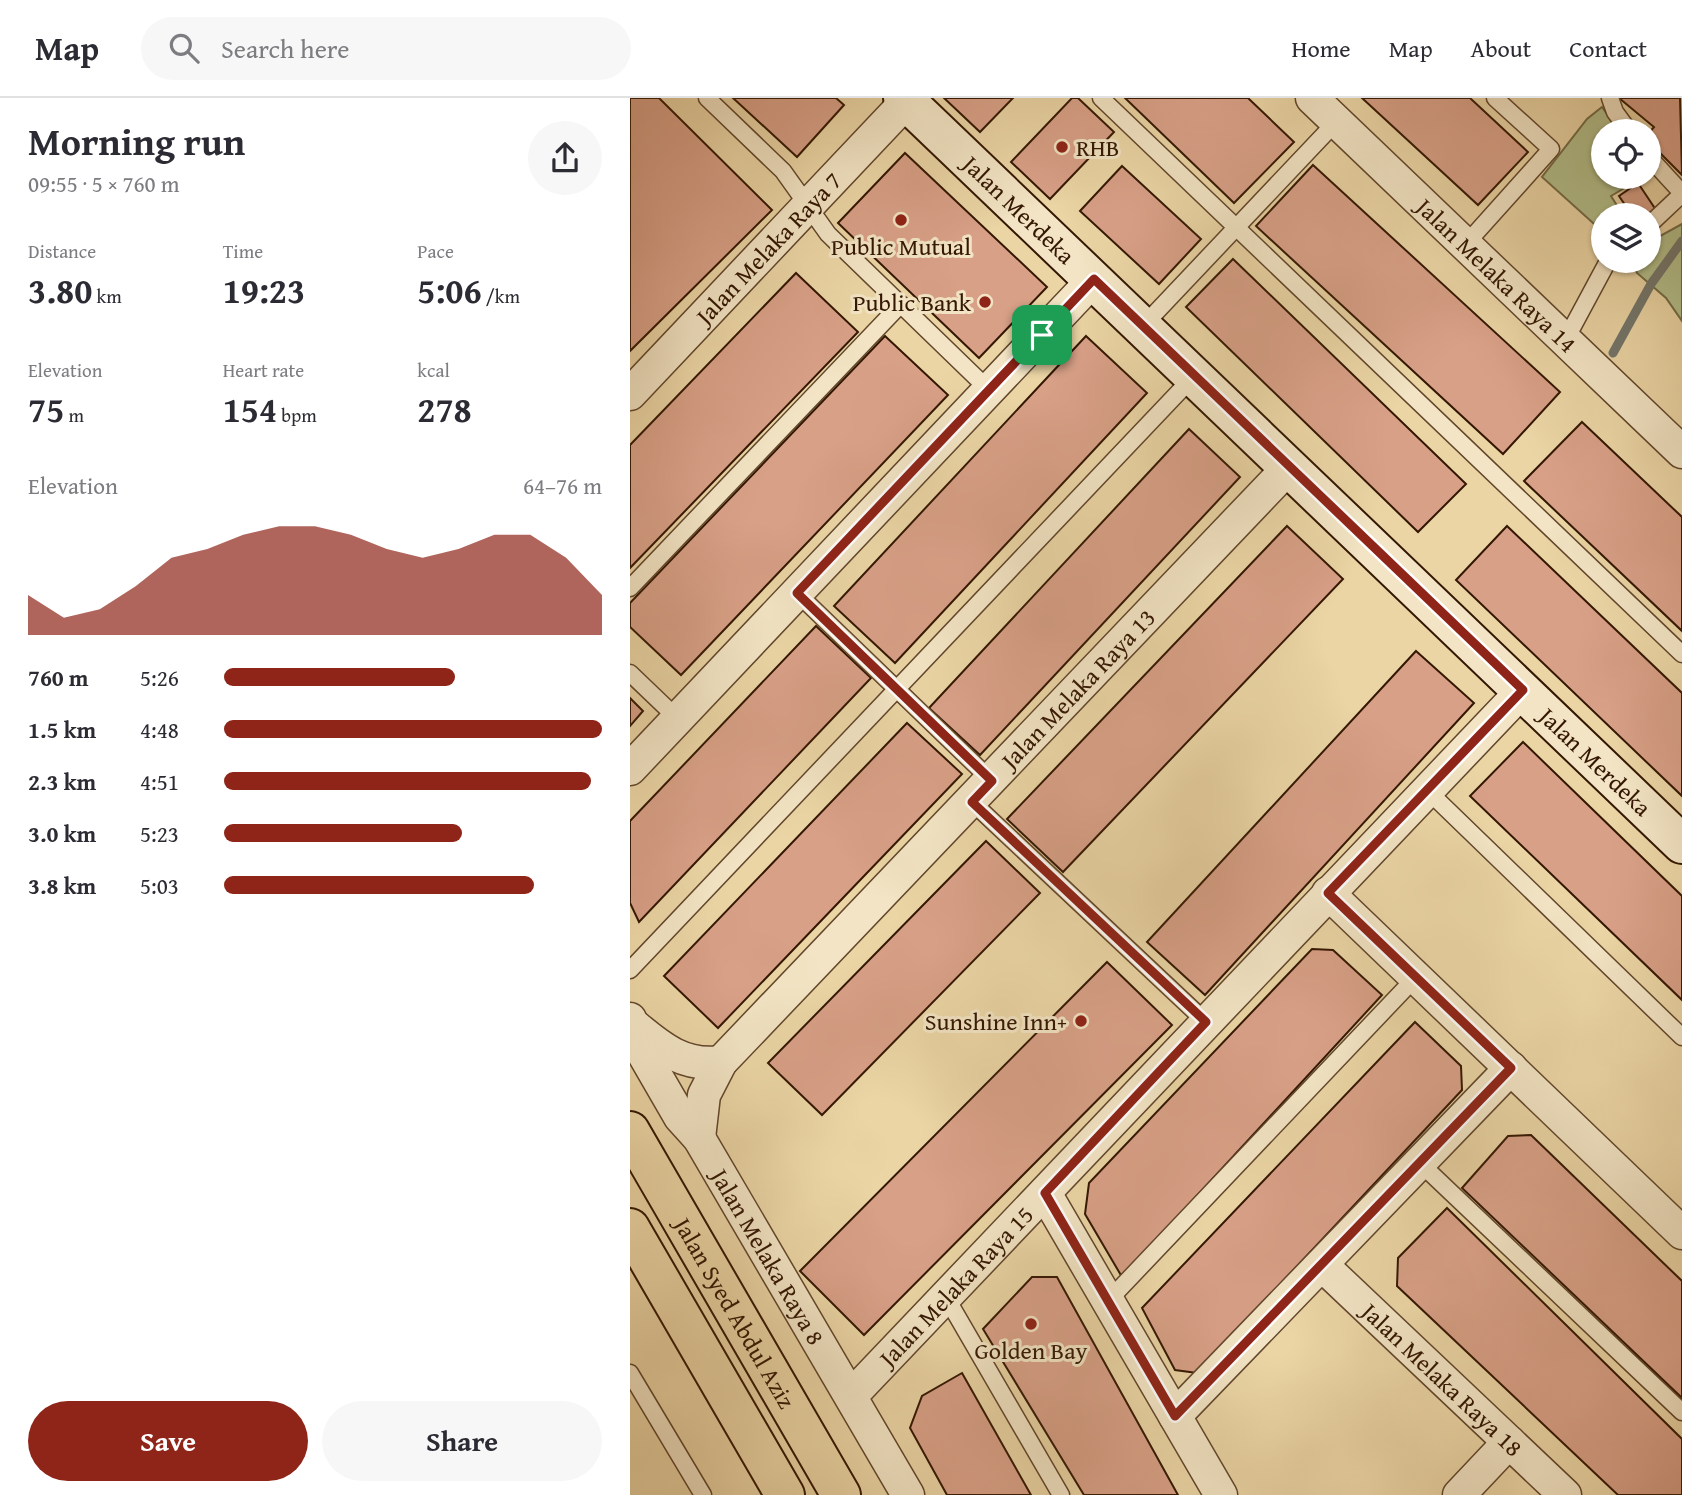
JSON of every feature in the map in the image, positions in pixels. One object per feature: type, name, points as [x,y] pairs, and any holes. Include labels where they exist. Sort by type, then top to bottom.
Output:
[{"type":"main road","name":"Jalan Merdeka","points":[[905,100],[1682,844]]},
{"type":"main road","name":"Jalan Syed Abdul Aziz","points":[[630,1131],[842,1495]]},
{"type":"main road","name":"Jalan Syed Abdul Aziz","points":[[630,1228],[785,1495]]},
{"type":"street","name":"Jalan Melaka Raya 14","points":[[1312,98],[1682,452]]},
{"type":"street","name":"Jalan Melaka Raya 7","points":[[630,394],[905,100]]},
{"type":"street","points":[[630,769],[1094,279]]},
{"type":"street","name":"Jalan Melaka Raya 13","points":[[699,1138],[704,1095],[721,1062],[1289,467]]},
{"type":"street","name":"Jalan Melaka Raya 15","points":[[851,1396],[1523,690]]},
{"type":"street","points":[[1328,893],[1682,1233]]},
{"type":"street","points":[[631,1022],[665,1051],[704,1064],[721,1062]]},
{"type":"street","name":"Jalan Melaka Raya 8","points":[[631,1022],[643,1053],[680,1117],[699,1138],[908,1495]]},
{"type":"street","points":[[1175,1416],[1511,1068]]},
{"type":"street","points":[[1045,1193],[1221,1495]]},
{"type":"street","name":"Jalan Melaka Raya 18","points":[[1322,1265],[1565,1495]]},
{"type":"street","points":[[1460,1495],[1508,1442]]},
{"type":"lane","points":[[707,98],[783,170],[828,234],[989,390]]},
{"type":"lane","points":[[1101,98],[1682,654]]},
{"type":"lane","points":[[1465,245],[1551,149],[1495,98]]},
{"type":"lane","points":[[1610,98],[1620,119]]},
{"type":"lane","points":[[1143,326],[1336,122]]},
{"type":"lane","points":[[1661,170],[1682,193],[1661,213]]},
{"type":"lane","points":[[1565,341],[1602,273]]},
{"type":"lane","points":[[630,588],[901,304]]},
{"type":"lane","points":[[630,970],[1194,376]]},
{"type":"lane","points":[[797,593],[898,690],[982,791],[1206,1022]]},
{"type":"lane","points":[[630,673],[678,719]]},
{"type":"lane","points":[[1427,790],[1682,1037]]},
{"type":"lane","points":[[1108,1301],[1416,977]]},
{"type":"lane","points":[[1420,1163],[1682,1412]]},
{"type":"lane","points":[[946,1297],[1061,1495]]},
{"type":"lane","points":[[630,1373],[703,1495]]},
{"type":"green space","points":[[1602,107],[1610,119],[1591,119],[1591,189],[1623,189],[1611,196],[1615,203],[1591,203],[1591,221],[1542,177],[1587,119]]},
{"type":"green space","points":[[1682,224],[1682,321],[1666,298],[1637,273],[1661,273],[1661,235]]},
{"type":"building","points":[[630,98],[659,98],[772,210],[630,351]]},
{"type":"building","points":[[733,98],[836,98],[844,105],[797,157]]},
{"type":"building","points":[[944,98],[1013,98],[980,132]]},
{"type":"building","name":"RHB","points":[[1072,98],[1078,98],[1114,132],[1050,199],[1011,162]]},
{"type":"building","points":[[1125,98],[1248,98],[1294,142],[1234,203]]},
{"type":"building","points":[[1362,98],[1470,98],[1528,152],[1478,205]]},
{"type":"building","points":[[1619,98],[1680,98],[1682,175],[1661,154],[1661,119],[1644,119]]},
{"type":"building","points":[[905,153],[1047,287],[979,358],[838,223]]},
{"type":"building","points":[[1313,165],[1560,392],[1503,454],[1256,226]]},
{"type":"building","points":[[1122,166],[1201,239],[1159,284],[1080,211]]},
{"type":"building","points":[[1629,189],[1642,189],[1651,203],[1624,203],[1619,196]]},
{"type":"building","points":[[1233,259],[1466,484],[1418,532],[1186,307]]},
{"type":"building","points":[[796,273],[858,332],[630,568],[630,445]]},
{"type":"building","points":[[885,336],[948,395],[681,675],[630,627],[630,603]]},
{"type":"building","points":[[1086,336],[1147,393],[895,663],[834,606]]},
{"type":"building","points":[[1582,422],[1682,517],[1682,631],[1524,481]]},
{"type":"building","points":[[1189,429],[1240,477],[980,755],[929,708]]},
{"type":"building","points":[[1287,526],[1343,579],[1063,872],[1007,819]]},
{"type":"building","points":[[1507,526],[1682,693],[1682,796],[1456,580]]},
{"type":"building","points":[[816,626],[871,678],[639,922],[630,903],[630,821]]},
{"type":"building","points":[[1416,651],[1474,703],[1205,995],[1147,942]]},
{"type":"building","points":[[630,698],[643,711],[630,726]]},
{"type":"building","points":[[907,723],[962,774],[718,1028],[664,976]]},
{"type":"building","points":[[1523,742],[1682,896],[1682,1000],[1470,796]]},
{"type":"building","points":[[986,841],[1040,893],[822,1115],[768,1063]]},
{"type":"building","points":[[1312,949],[1333,950],[1382,995],[1122,1277],[1085,1214],[1089,1183]]},
{"type":"building","points":[[1107,962],[1172,1025],[864,1335],[800,1271]]},
{"type":"building","points":[[1415,1022],[1461,1066],[1462,1090],[1197,1373],[1175,1370],[1142,1308]]},
{"type":"building","points":[[1531,1135],[1682,1281],[1682,1398],[1462,1188],[1508,1136]]},
{"type":"building","points":[[1447,1208],[1682,1439],[1682,1495],[1618,1495],[1397,1286],[1398,1258]]},
{"type":"building","points":[[1032,1277],[1057,1277],[1178,1495],[1084,1495],[983,1329]]},
{"type":"building","points":[[962,1373],[1031,1495],[947,1495],[910,1428],[922,1396]]},
{"type":"waterway","points":[[1613,353],[1651,284],[1682,241]]},
{"type":"place","name":"RHB","points":[[1062,147]]},
{"type":"place","name":"Public Mutual","points":[[901,220]]},
{"type":"place","name":"Public Bank","points":[[985,302]]},
{"type":"place","name":"Sunshine Inn+","points":[[1081,1021]]},
{"type":"place","name":"Golden Bay","points":[[1031,1324]]},
{"type":"route","points":[[1094,279],[1523,690],[1328,893],[1511,1068],[1175,1416],[1045,1193],[1206,1022],[972,802],[992,781],[797,593],[1042,335],[1094,279]]}]
